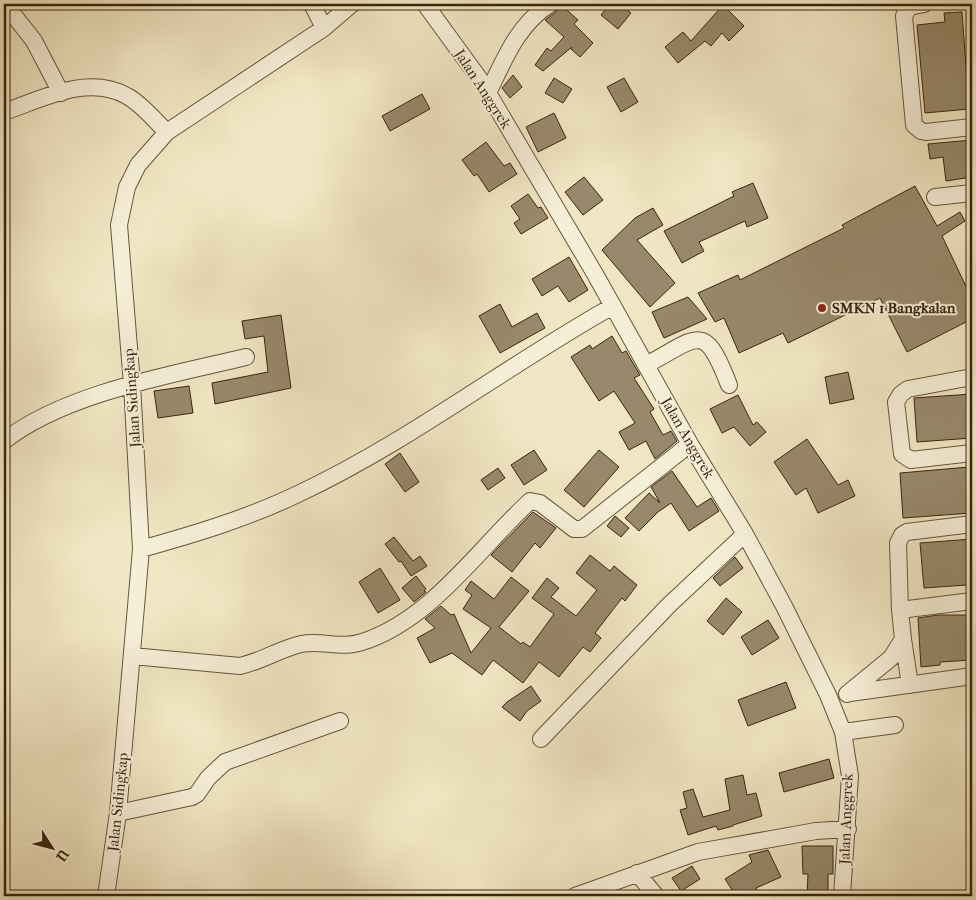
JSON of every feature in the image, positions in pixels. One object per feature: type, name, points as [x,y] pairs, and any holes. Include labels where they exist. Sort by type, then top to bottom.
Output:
[{"type":"street","points":[[5,4],[34,41],[61,93]]},
{"type":"street","points":[[312,4],[324,28]]},
{"type":"street","name":"Jalan Anggrek","points":[[413,4],[428,8],[488,93],[613,306],[690,444],[745,534],[784,606],[828,695],[843,732],[850,776],[848,829],[842,896]]},
{"type":"street","points":[[488,93],[523,27],[536,12],[550,4]]},
{"type":"street","points":[[924,4],[909,7],[904,16],[914,124],[917,129],[926,132],[972,127]]},
{"type":"street","name":"Jalan Sidingkap","points":[[106,896],[118,813],[141,550],[132,384],[119,225],[121,206],[127,186],[138,165],[167,132],[324,28],[353,5]]},
{"type":"street","points":[[4,112],[61,93],[86,87],[102,87],[118,91],[135,102],[167,132]]},
{"type":"street","points":[[935,196],[972,193]]},
{"type":"street","points":[[141,550],[230,523],[306,490],[472,395],[576,326],[613,306]]},
{"type":"street","points":[[646,365],[686,343],[699,339],[707,341],[717,354],[729,385]]},
{"type":"street","points":[[4,441],[23,426],[132,384],[246,357]]},
{"type":"street","points":[[972,377],[908,390],[901,394],[896,402],[902,454],[906,459],[911,460],[972,452]]},
{"type":"street","points":[[132,656],[240,666],[254,663],[302,644],[343,645],[361,643],[385,631],[437,596],[530,501],[540,503],[574,529],[582,529],[690,444]]},
{"type":"street","points":[[910,685],[900,610],[898,543],[902,535],[908,532],[972,524]]},
{"type":"street","points":[[541,739],[669,605],[745,534]]},
{"type":"street","points":[[900,610],[972,602]]},
{"type":"street","points":[[847,694],[892,658],[903,639]]},
{"type":"street","points":[[828,695],[972,676]]},
{"type":"street","points":[[118,813],[192,797],[197,794],[208,778],[225,762],[340,721]]},
{"type":"street","points":[[843,732],[895,725]]},
{"type":"street","points":[[576,896],[679,857],[717,847],[816,831],[848,829]]},
{"type":"street","points":[[637,873],[656,896]]},
{"type":"building","points":[[560,4],[578,20],[574,24],[593,43],[580,57],[571,49],[572,47],[543,71],[535,65],[547,48],[551,51],[564,37],[545,20],[556,12]]},
{"type":"building","points":[[610,4],[619,4],[631,13],[618,29],[601,15]]},
{"type":"building","points":[[723,5],[744,26],[729,41],[722,33],[711,46],[705,41],[678,63],[665,47],[683,32],[691,41]]},
{"type":"building","points":[[962,12],[969,109],[925,113],[917,25],[945,22],[944,13]]},
{"type":"building","points":[[513,75],[522,87],[510,98],[502,88]]},
{"type":"building","points":[[554,78],[572,89],[563,103],[545,93]]},
{"type":"building","points":[[624,78],[638,102],[621,112],[607,87]]},
{"type":"building","points":[[422,94],[430,109],[390,131],[382,116]]},
{"type":"building","points":[[554,113],[566,138],[538,152],[526,127]]},
{"type":"building","points":[[972,140],[972,177],[946,181],[943,157],[930,159],[928,144]]},
{"type":"building","points":[[486,142],[504,166],[510,163],[517,174],[489,192],[477,174],[474,176],[462,160]]},
{"type":"building","points":[[584,177],[603,200],[583,215],[565,192]]},
{"type":"building","points":[[753,183],[768,218],[747,227],[745,221],[699,242],[704,251],[682,263],[664,231],[734,196],[732,192]]},
{"type":"building","name":"SMKN 1 Bangkalan","points":[[915,186],[937,226],[960,212],[965,221],[942,236],[972,299],[972,319],[907,352],[880,298],[788,343],[783,333],[739,353],[724,318],[715,322],[698,293],[738,275],[740,280],[844,228],[842,225]]},
{"type":"building","points":[[528,194],[538,208],[541,207],[548,218],[521,234],[514,223],[520,219],[511,206]]},
{"type":"building","points":[[653,208],[663,225],[637,240],[675,283],[650,307],[602,250],[635,218]]},
{"type":"building","points":[[569,257],[588,290],[569,302],[558,286],[542,296],[532,279]]},
{"type":"building","points":[[688,297],[707,319],[664,338],[652,312]]},
{"type":"building","points":[[500,304],[512,327],[537,313],[545,328],[500,353],[479,316]]},
{"type":"building","points":[[281,315],[291,388],[215,404],[212,383],[268,372],[264,336],[245,339],[242,321]]},
{"type":"building","points":[[612,336],[622,353],[626,351],[640,375],[634,378],[654,409],[650,412],[663,435],[671,431],[677,441],[655,459],[646,441],[629,450],[619,432],[635,423],[614,391],[599,401],[571,357],[590,345],[592,349]]},
{"type":"building","points":[[848,372],[854,399],[830,404],[825,377]]},
{"type":"building","points":[[189,386],[193,413],[158,418],[154,391]]},
{"type":"building","points":[[972,394],[972,438],[917,442],[914,398]]},
{"type":"building","points":[[738,395],[753,425],[757,422],[766,432],[750,446],[734,427],[722,433],[710,409]]},
{"type":"building","points":[[807,439],[838,485],[848,480],[855,496],[818,513],[806,488],[796,495],[774,462]]},
{"type":"building","points":[[534,450],[547,470],[524,485],[511,465]]},
{"type":"building","points":[[599,450],[619,467],[584,507],[564,490]]},
{"type":"building","points":[[400,453],[419,482],[405,492],[385,464]]},
{"type":"building","points":[[969,467],[972,513],[903,518],[900,473]]},
{"type":"building","points":[[498,468],[505,478],[488,490],[481,480]]},
{"type":"building","points":[[672,471],[697,507],[711,498],[719,511],[689,531],[671,503],[658,512],[639,531],[625,518],[649,493],[660,503],[651,487]]},
{"type":"building","points":[[533,512],[556,528],[540,548],[535,543],[512,572],[491,555]]},
{"type":"building","points":[[615,516],[629,528],[621,537],[607,526]]},
{"type":"building","points":[[394,537],[413,561],[420,556],[427,566],[411,576],[401,561],[399,562],[385,544]]},
{"type":"building","points":[[972,539],[972,581],[966,582],[967,585],[924,588],[920,543]]},
{"type":"building","points":[[590,555],[610,571],[614,566],[637,585],[625,601],[622,598],[595,633],[601,638],[590,652],[583,647],[559,677],[539,662],[523,683],[493,660],[482,675],[452,653],[430,663],[417,638],[435,628],[425,619],[441,606],[451,615],[454,614],[471,653],[491,628],[463,609],[472,595],[465,590],[471,581],[494,599],[511,577],[529,591],[499,627],[521,644],[523,642],[530,647],[554,614],[532,598],[547,578],[559,588],[551,597],[576,616],[597,590],[576,573]]},
{"type":"building","points":[[735,557],[743,568],[720,586],[713,578]]},
{"type":"building","points":[[380,568],[400,600],[378,613],[359,582]]},
{"type":"building","points":[[416,576],[426,589],[424,591],[426,592],[414,602],[402,588]]},
{"type":"building","points":[[726,598],[742,612],[723,635],[707,621]]},
{"type":"building","points":[[938,615],[969,615],[972,660],[940,662],[940,665],[921,667],[918,618]]},
{"type":"building","points":[[768,620],[779,638],[752,655],[741,637]]},
{"type":"building","points":[[786,682],[796,708],[748,726],[738,700]]},
{"type":"building","points":[[531,686],[541,701],[527,711],[520,721],[502,707]]},
{"type":"building","points":[[829,759],[834,778],[784,792],[779,773]]},
{"type":"building","points":[[743,775],[747,795],[756,793],[762,816],[718,830],[716,826],[688,835],[680,810],[687,808],[683,792],[693,789],[703,817],[730,810],[725,779]]},
{"type":"building","points":[[802,846],[833,846],[833,874],[828,874],[828,896],[807,896],[808,874],[803,874]]},
{"type":"building","points":[[768,850],[781,877],[756,888],[760,896],[736,896],[725,879],[752,862],[749,855]]},
{"type":"building","points":[[692,866],[700,879],[681,891],[672,878]]},
{"type":"place","name":"SMKN 1 Bangkalan","points":[[822,308]]}]
